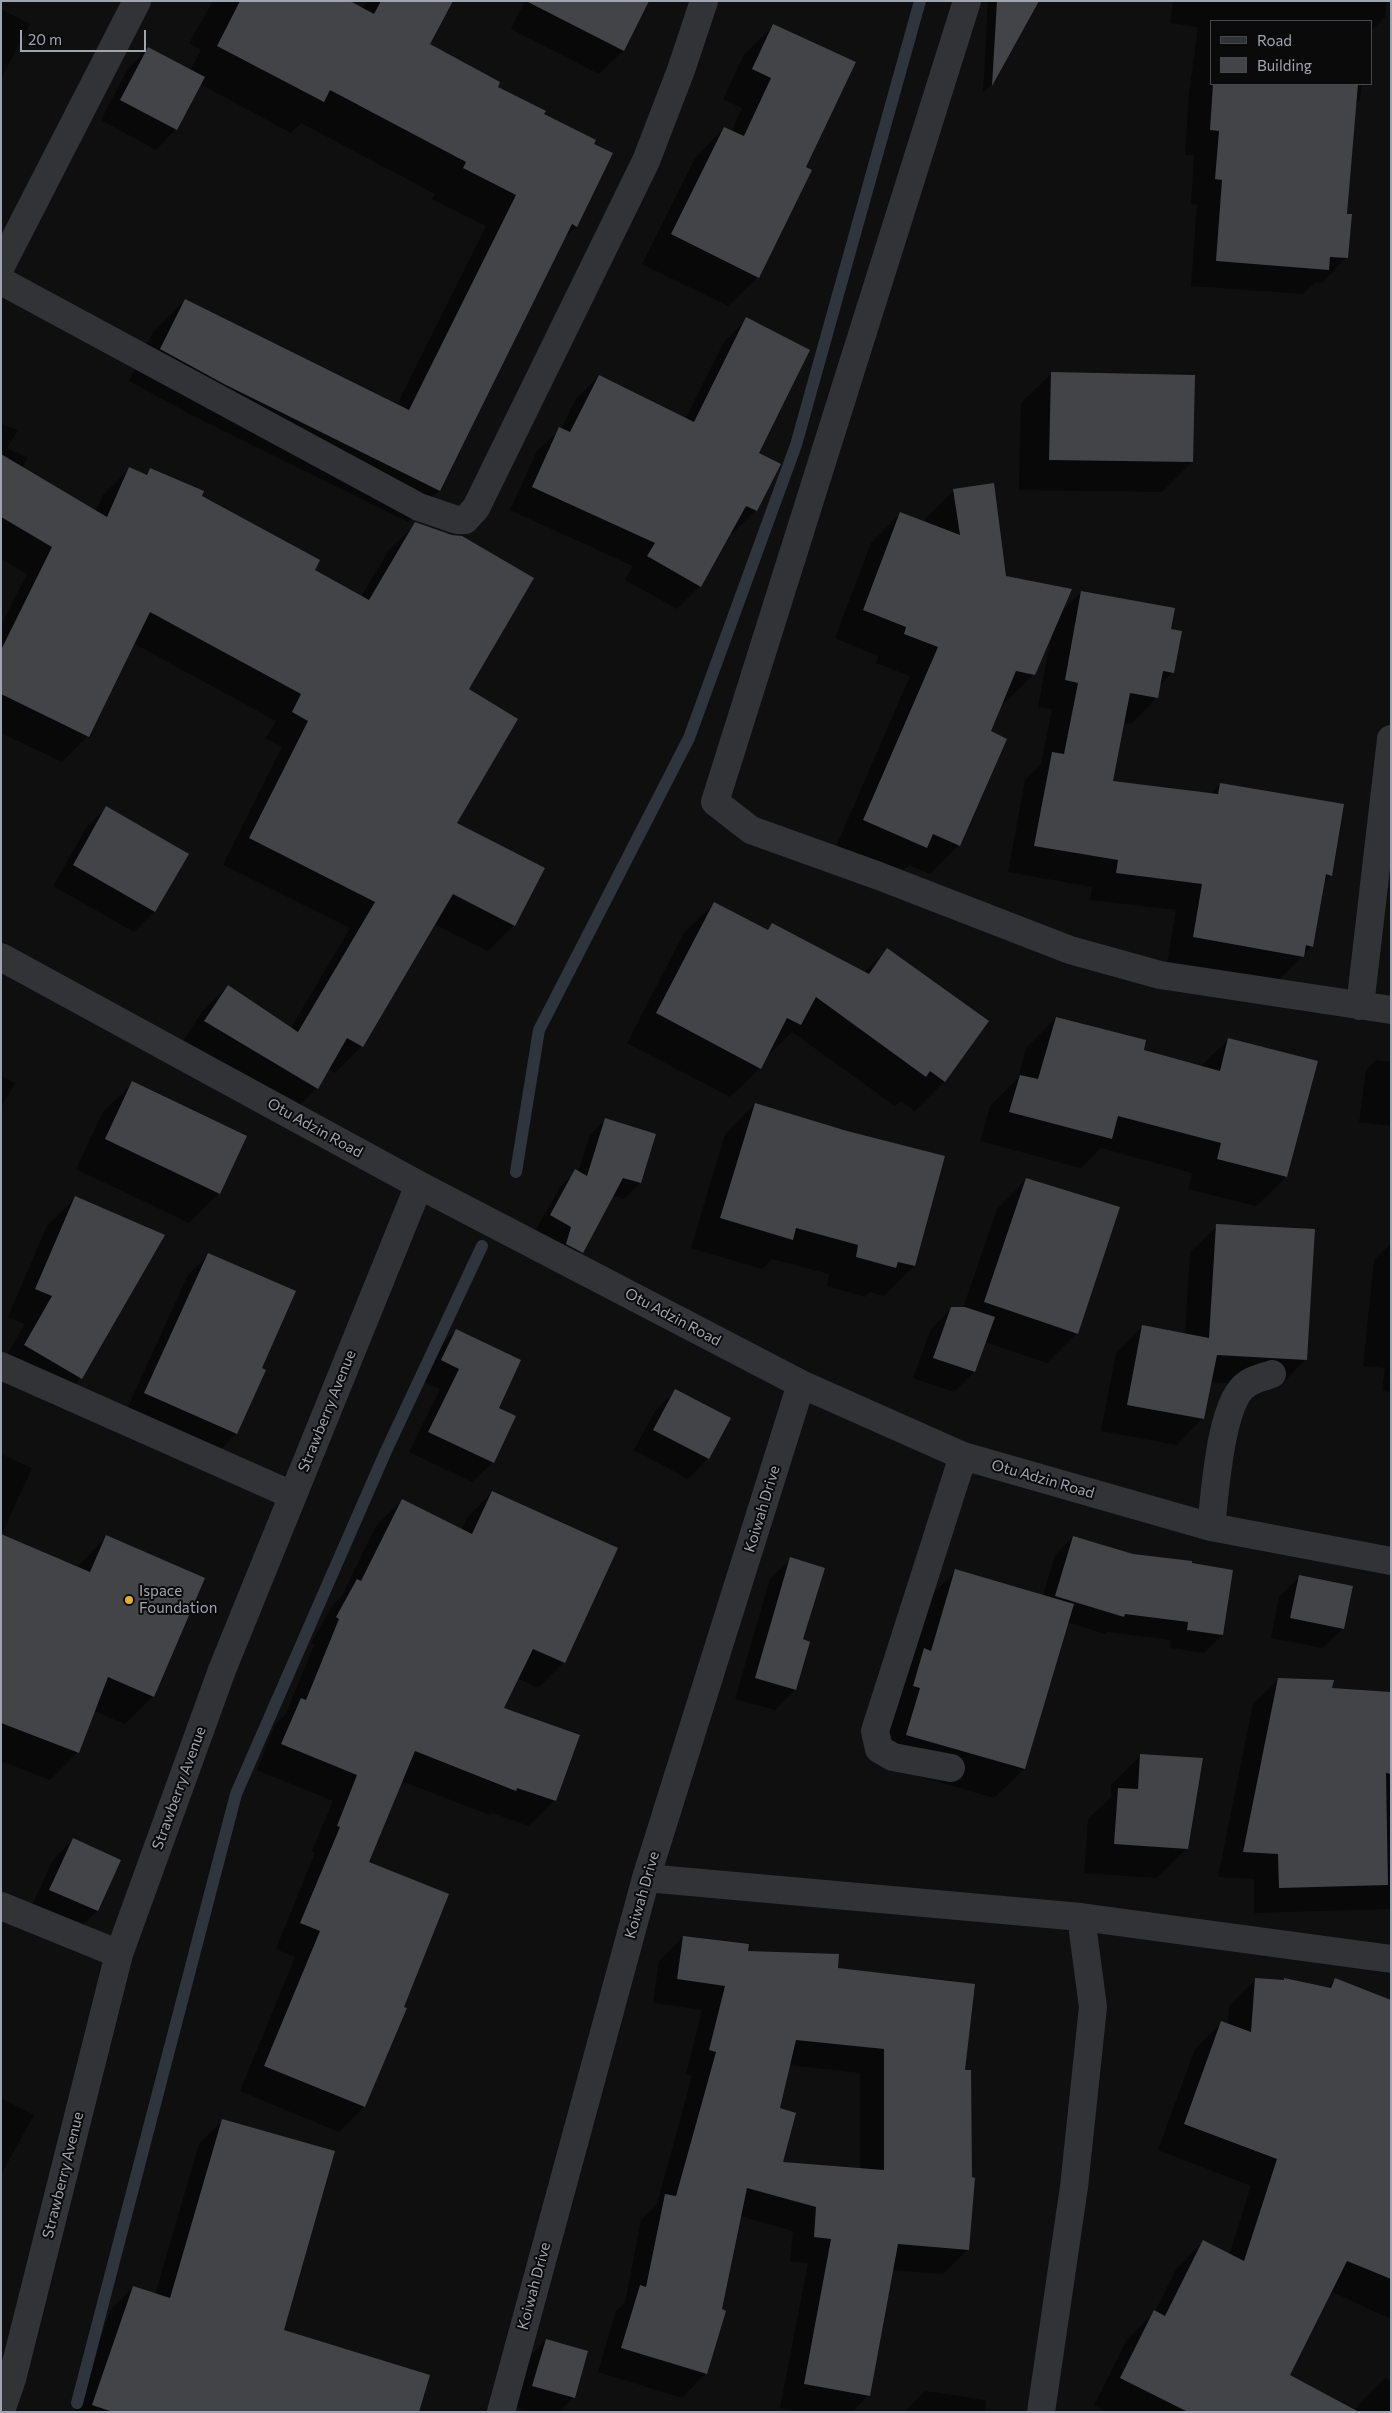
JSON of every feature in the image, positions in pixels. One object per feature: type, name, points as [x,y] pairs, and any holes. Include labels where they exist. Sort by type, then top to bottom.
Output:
[{"type":"street","points":[[1,266],[137,1]]},
{"type":"street","points":[[1,281],[419,507],[457,520],[465,520],[476,508],[646,161],[681,70],[704,1]]},
{"type":"street","points":[[967,1],[714,802],[751,830],[879,876],[1070,950],[1160,975],[1391,1010]]},
{"type":"street","points":[[1360,1006],[1391,739]]},
{"type":"street","name":"Otu Adzin Road","points":[[1,957],[419,1185],[801,1384],[963,1456],[1211,1527],[1391,1561]]},
{"type":"street","name":"Strawberry Avenue","points":[[1,2411],[12,2380],[119,1954],[222,1670],[419,1185]]},
{"type":"street","points":[[1,1366],[292,1495]]},
{"type":"street","points":[[1211,1527],[1224,1428],[1233,1401],[1246,1384],[1272,1374]]},
{"type":"street","name":"Koiwah Drive","points":[[501,2412],[646,1878],[801,1384]]},
{"type":"street","points":[[951,1768],[893,1758],[879,1749],[875,1731],[963,1456]]},
{"type":"street","points":[[646,1878],[1081,1917],[1391,1959]]},
{"type":"street","points":[[1,1906],[119,1954]]},
{"type":"street","points":[[1040,2412],[1074,2187],[1092,2007],[1081,1917]]},
{"type":"building","points":[[240,1],[350,1],[374,14],[381,1],[453,1],[430,44],[500,82],[498,87],[546,111],[544,114],[596,140],[594,144],[613,153],[577,227],[572,224],[440,491],[224,384],[160,349],[185,299],[409,410],[516,195],[463,168],[466,162],[330,90],[324,102],[217,46]]},
{"type":"building","points":[[526,1],[649,1],[624,51]]},
{"type":"building","points":[[997,1],[1039,1],[992,86]]},
{"type":"building","points":[[773,24],[856,62],[806,167],[812,170],[759,278],[671,234],[724,127],[744,136],[771,78],[752,69]]},
{"type":"building","points":[[148,47],[205,77],[177,130],[120,100]]},
{"type":"building","points":[[1213,85],[1358,85],[1347,214],[1352,214],[1348,258],[1330,257],[1329,270],[1216,261],[1222,180],[1215,179],[1219,131],[1210,130]]},
{"type":"building","points":[[746,317],[810,350],[759,453],[781,464],[757,511],[746,506],[701,587],[647,556],[655,543],[532,487],[559,427],[570,432],[599,375],[694,422]]},
{"type":"building","points":[[1051,372],[1195,375],[1193,462],[1049,460]]},
{"type":"building","points":[[1,454],[107,517],[129,467],[147,475],[150,468],[204,491],[202,496],[320,560],[315,570],[369,600],[415,522],[452,535],[462,536],[534,578],[469,689],[518,719],[457,823],[545,868],[515,926],[453,894],[363,1047],[347,1038],[318,1089],[204,1021],[228,985],[298,1032],[375,902],[249,838],[308,721],[292,712],[301,694],[150,612],[89,737],[1,694],[1,650],[52,547],[1,517]]},
{"type":"building","points":[[994,483],[1006,576],[1072,589],[1035,675],[1016,671],[991,731],[1007,739],[960,846],[933,834],[927,848],[863,820],[938,647],[904,634],[906,627],[863,610],[900,512],[960,535],[953,489]]},
{"type":"building","points":[[1081,591],[1175,608],[1171,629],[1182,631],[1174,673],[1163,671],[1158,698],[1130,693],[1113,781],[1218,794],[1220,783],[1344,804],[1332,876],[1326,874],[1313,947],[1306,945],[1304,957],[1193,937],[1202,884],[1116,873],[1118,860],[1034,846],[1052,752],[1064,754],[1078,683],[1065,680]]},
{"type":"building","points":[[106,806],[189,854],[155,912],[73,865]]},
{"type":"building","points":[[714,902],[768,930],[772,923],[869,974],[887,948],[989,1021],[945,1082],[930,1071],[926,1077],[816,997],[801,1025],[787,1018],[761,1069],[656,1013]]},
{"type":"building","points":[[1056,1017],[1146,1040],[1144,1050],[1220,1071],[1228,1038],[1318,1061],[1287,1177],[1217,1159],[1221,1143],[1118,1116],[1112,1139],[1009,1112],[1020,1075],[1038,1079]]},
{"type":"building","points":[[132,1081],[247,1136],[220,1194],[105,1139]]},
{"type":"building","points":[[755,1103],[847,1131],[945,1156],[915,1266],[898,1262],[896,1268],[856,1257],[858,1245],[796,1228],[793,1240],[720,1218]]},
{"type":"building","points":[[605,1118],[656,1134],[641,1183],[623,1178],[583,1253],[566,1244],[571,1227],[550,1215],[575,1169],[587,1176]]},
{"type":"building","points":[[1026,1178],[1120,1207],[1078,1334],[984,1302]]},
{"type":"building","points":[[75,1196],[165,1235],[82,1379],[24,1345],[52,1296],[35,1289]]},
{"type":"building","points":[[1216,1224],[1315,1229],[1307,1360],[1217,1355],[1204,1419],[1127,1405],[1142,1325],[1209,1338]]},
{"type":"building","points":[[208,1253],[296,1291],[262,1368],[266,1370],[237,1434],[144,1393]]},
{"type":"building","points":[[951,1307],[965,1307],[995,1317],[975,1372],[933,1358]]},
{"type":"building","points":[[456,1329],[521,1360],[499,1408],[516,1416],[494,1463],[428,1432],[459,1369],[441,1360]]},
{"type":"building","points":[[675,1389],[731,1418],[709,1459],[653,1430]]},
{"type":"building","points":[[492,1491],[618,1548],[565,1663],[533,1649],[504,1708],[580,1735],[556,1801],[517,1788],[516,1791],[415,1751],[369,1862],[449,1894],[404,2007],[407,2008],[365,2107],[264,2066],[320,1931],[300,1923],[340,1827],[337,1826],[357,1775],[281,1744],[301,1698],[306,1700],[339,1619],[336,1617],[357,1579],[361,1581],[402,1499],[472,1534]]},
{"type":"building","points":[[1,1534],[90,1572],[106,1535],[205,1578],[154,1697],[108,1677],[79,1753],[1,1723]]},
{"type":"building","points":[[1073,1536],[1133,1554],[1192,1561],[1192,1563],[1233,1570],[1223,1635],[1187,1630],[1188,1622],[1125,1614],[1124,1617],[1055,1596]]},
{"type":"building","points":[[790,1557],[825,1568],[803,1639],[810,1642],[796,1690],[755,1678]]},
{"type":"building","points":[[955,1569],[1074,1604],[1025,1769],[906,1735],[920,1688],[913,1686],[924,1648],[931,1651]]},
{"type":"building","points":[[1299,1575],[1353,1586],[1344,1629],[1290,1618]]},
{"type":"building","points":[[1278,1678],[1334,1680],[1332,1688],[1391,1692],[1391,1774],[1386,1773],[1388,1885],[1279,1888],[1278,1854],[1243,1852]]},
{"type":"building","points":[[1140,1754],[1203,1758],[1188,1849],[1114,1844],[1118,1788],[1138,1789]]},
{"type":"building","points":[[73,1838],[121,1860],[98,1911],[49,1890]]},
{"type":"building","points":[[683,1936],[749,1944],[748,1951],[839,1954],[838,1968],[975,1984],[965,2070],[971,2070],[972,2177],[975,2178],[969,2250],[898,2244],[870,2396],[804,2384],[831,2239],[814,2237],[816,2207],[747,2188],[722,2309],[726,2311],[707,2374],[621,2348],[640,2285],[646,2287],[665,2194],[676,2196],[716,2052],[709,2050],[725,1986],[677,1979]],"holes":[[[796,2040],[884,2049],[884,2170],[783,2162],[796,2113],[780,2108]]]},
{"type":"building","points":[[1255,1978],[1284,1980],[1284,1978],[1331,1988],[1335,1978],[1391,2000],[1391,2279],[1347,2261],[1290,2375],[1359,2412],[1188,2412],[1120,2378],[1154,2310],[1165,2316],[1203,2240],[1244,2261],[1277,2159],[1184,2124],[1221,2021],[1251,2032]]},
{"type":"building","points":[[222,2119],[335,2151],[284,2330],[430,2375],[419,2412],[113,2412],[92,2405],[133,2286],[170,2298]]},
{"type":"building","points":[[546,2339],[588,2351],[575,2398],[532,2386]]},
{"type":"waterway","points":[[516,1172],[539,1030],[689,738],[796,445],[920,1]]},
{"type":"waterway","points":[[77,2403],[236,1794],[386,1451],[482,1246]]},
{"type":"place","name":"Ispace Foundation","points":[[129,1600]]}]
